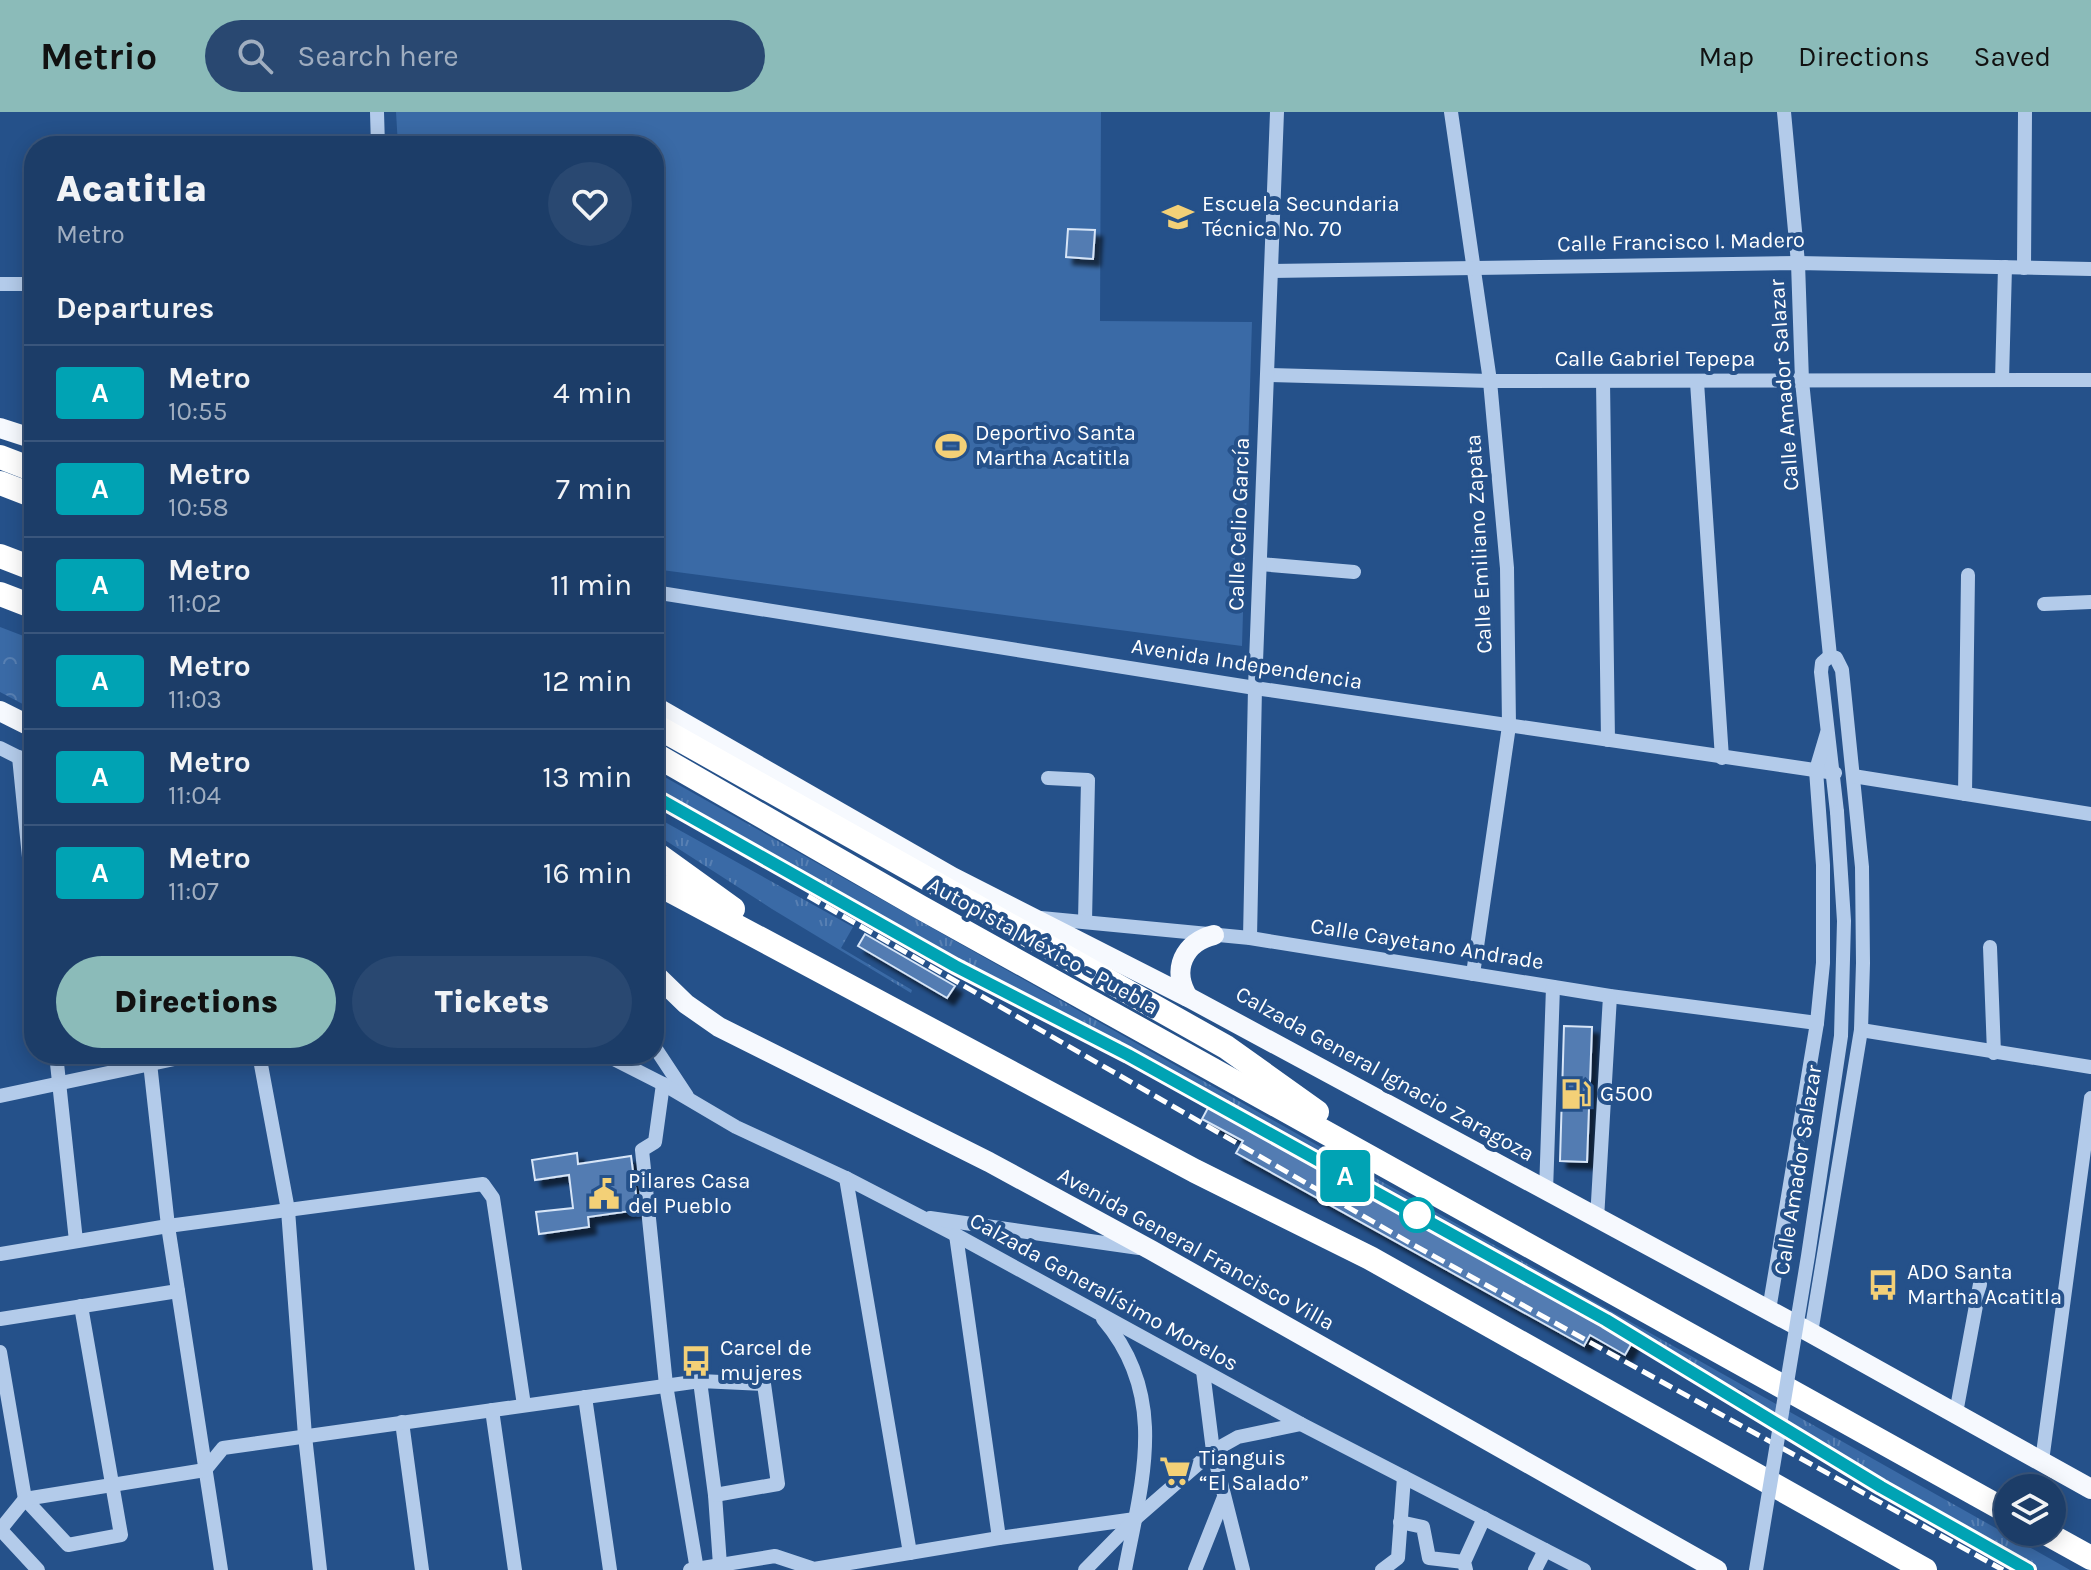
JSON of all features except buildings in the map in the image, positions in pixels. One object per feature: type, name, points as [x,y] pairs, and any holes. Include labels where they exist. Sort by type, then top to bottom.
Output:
[{"type":"highway","points":[[0,457],[24,466]]},
{"type":"highway","points":[[0,483],[24,492]]},
{"type":"highway","points":[[0,556],[24,565]]},
{"type":"highway","points":[[0,594],[24,603]]},
{"type":"highway","points":[[664,731],[1226,1047],[1410,1178],[1994,1504]]},
{"type":"highway","name":"Autopista México - Puebla","points":[[664,760],[920,907],[1410,1178]]},
{"type":"highway","points":[[664,859],[805,961]]},
{"type":"highway","points":[[664,887],[1195,1171],[1370,1258],[1925,1570]]},
{"type":"highway","points":[[970,901],[1029,917]]},
{"type":"highway","points":[[2066,1544],[2091,1558]]},
{"type":"main road","points":[[0,428],[24,436]]},
{"type":"main road","points":[[0,711],[24,723]]},
{"type":"main road","name":"Calzada General Ignacio Zaragoza","points":[[664,712],[952,877],[1188,997],[1769,1310],[2091,1489]]},
{"type":"main road","points":[[1188,997],[1179,973],[1183,956],[1196,942],[1214,935]]},
{"type":"main road","name":"Avenida General Francisco Villa","points":[[664,983],[686,1004],[728,1032],[989,1162],[1151,1250],[1717,1570]]},
{"type":"street","points":[[377,112],[378,136]]},
{"type":"street","name":"Calle Celio García","points":[[1250,938],[1255,688],[1277,112]]},
{"type":"street","name":"Calle Emiliano Zapata","points":[[1451,112],[1490,381],[1507,568],[1509,726],[1473,974]]},
{"type":"street","name":"Calle Amador Salazar","points":[[1784,112],[1798,263],[1802,381],[1830,656]]},
{"type":"street","points":[[2024,268],[2025,112]]},
{"type":"street","name":"Calle Francisco I. Madero","points":[[1271,271],[1798,263],[2091,269]]},
{"type":"street","points":[[2002,380],[2005,267]]},
{"type":"street","points":[[0,284],[24,284]]},
{"type":"street","name":"Calle Gabriel Tepepa","points":[[1268,375],[1490,381],[2091,380]]},
{"type":"street","points":[[1603,381],[1608,740]]},
{"type":"street","points":[[1697,382],[1722,758]]},
{"type":"street","points":[[1260,564],[1354,572]]},
{"type":"street","points":[[1965,794],[1968,575]]},
{"type":"street","name":"Avenida Independencia","points":[[664,594],[1255,688],[1835,773]]},
{"type":"street","points":[[2044,604],[2091,602]]},
{"type":"street","name":"Calle Amador Salazar","points":[[1811,1333],[1861,1030],[1863,963],[1862,867],[1849,731],[1842,670],[1836,658],[1830,656]]},
{"type":"street","name":"Calle Amador Salazar","points":[[1756,1570],[1841,1036],[1844,921],[1835,773],[1827,733],[1821,672],[1822,663],[1830,656]]},
{"type":"street","name":"Calle Amador Salazar","points":[[1835,773],[1849,731]]},
{"type":"street","name":"Calle Amador Salazar","points":[[1769,1310],[1817,1023],[1823,963],[1823,865],[1816,770],[1827,733]]},
{"type":"street","points":[[0,748],[24,760]]},
{"type":"street","points":[[19,757],[24,807]]},
{"type":"street","points":[[1853,776],[2091,814]]},
{"type":"street","points":[[1048,778],[1088,780],[1085,921]]},
{"type":"street","name":"Calle Cayetano Andrade","points":[[1029,917],[1250,938],[1610,996],[1817,1023]]},
{"type":"street","points":[[1990,947],[1994,1053]]},
{"type":"street","points":[[1546,1191],[1553,987]]},
{"type":"street","points":[[1597,1219],[1610,996]]},
{"type":"street","points":[[1861,1030],[2091,1067]]},
{"type":"street","points":[[664,1061],[690,1101]]},
{"type":"street","points":[[58,1064],[76,1241]]},
{"type":"street","points":[[0,1096],[61,1084],[132,1064]]},
{"type":"street","points":[[151,1064],[168,1226],[221,1570]]},
{"type":"street","points":[[261,1064],[288,1210],[305,1436],[320,1570]]},
{"type":"street","name":"Calzada Generalísimo Morelos","points":[[624,1064],[736,1127],[846,1178],[956,1235],[1301,1424],[1584,1570]]},
{"type":"street","points":[[663,1084],[655,1142],[642,1150],[666,1385],[694,1570],[775,1556],[814,1569],[1135,1519]]},
{"type":"street","points":[[2042,1461],[2091,1098]]},
{"type":"street","points":[[846,1178],[910,1553]]},
{"type":"street","points":[[0,1254],[168,1226],[483,1184],[493,1198],[524,1405]]},
{"type":"street","points":[[918,1216],[1151,1250]]},
{"type":"street","points":[[956,1235],[999,1538]]},
{"type":"street","points":[[1956,1413],[1980,1284]]},
{"type":"street","points":[[0,1319],[178,1291]]},
{"type":"street","points":[[0,1352],[25,1499],[68,1545],[121,1535],[81,1306]]},
{"type":"street","points":[[1097,1312],[1123,1348],[1141,1389],[1145,1411],[1146,1452],[1125,1570]]},
{"type":"street","points":[[1203,1371],[1213,1451],[1243,1570]]},
{"type":"street","points":[[700,1381],[715,1495],[720,1565]]},
{"type":"street","points":[[38,1570],[0,1529],[25,1499],[205,1470],[223,1448],[666,1385],[700,1381],[764,1384],[778,1484],[715,1495]]},
{"type":"street","points":[[585,1397],[610,1570]]},
{"type":"street","points":[[492,1410],[515,1570]]},
{"type":"street","points":[[402,1422],[422,1570]]},
{"type":"street","points":[[1085,1570],[1135,1519],[1213,1451],[1238,1437],[1301,1424]]},
{"type":"street","points":[[1382,1570],[1398,1558],[1404,1477]]},
{"type":"street","points":[[1195,1570],[1225,1497]]},
{"type":"street","points":[[1400,1522],[1423,1527],[1429,1558],[1465,1566],[1484,1518]]},
{"type":"street","points":[[1535,1570],[1545,1550]]},
{"type":"green space","name":"Deportivo Santa Martha Acatitla","points":[[396,112],[1101,112],[1100,321],[1252,322],[1242,646],[664,570],[664,136],[397,136]]},
{"type":"green space","points":[[0,627],[24,636],[24,705],[0,692]]},
{"type":"green space","points":[[664,777],[1994,1527],[1994,1545],[1758,1406],[1746,1392],[1728,1387],[664,794]]},
{"type":"green space","points":[[664,822],[853,927],[841,948],[912,990],[911,993],[664,839]]},
{"type":"green space","points":[[1996,1546],[2027,1546],[2070,1570],[2037,1570]]},
{"type":"railway","points":[[664,802],[955,966],[1128,1055],[1606,1320],[1881,1487],[2028,1570]]},
{"type":"railway","points":[[808,896],[1410,1243],[2003,1570]]},
{"type":"metro line","name":"A","points":[[664,802],[955,966],[1128,1055],[1606,1320],[1881,1487],[2028,1570]]},
{"type":"place","name":"Escuela Secundaria Técnica No. 70","points":[[1178,217]]},
{"type":"place","name":"Deportivo Santa Martha Acatitla","points":[[951,446]]},
{"type":"place","name":"G500","points":[[1576,1094]]},
{"type":"place","name":"Pilares Casa del Pueblo","points":[[604,1194]]},
{"type":"place","name":"ADO Santa Martha Acatitla","points":[[1883,1285]]},
{"type":"place","name":"Carcel de mujeres","points":[[696,1361]]},
{"type":"place","name":"Tianguis “El Salado”","points":[[1175,1471]]}]
